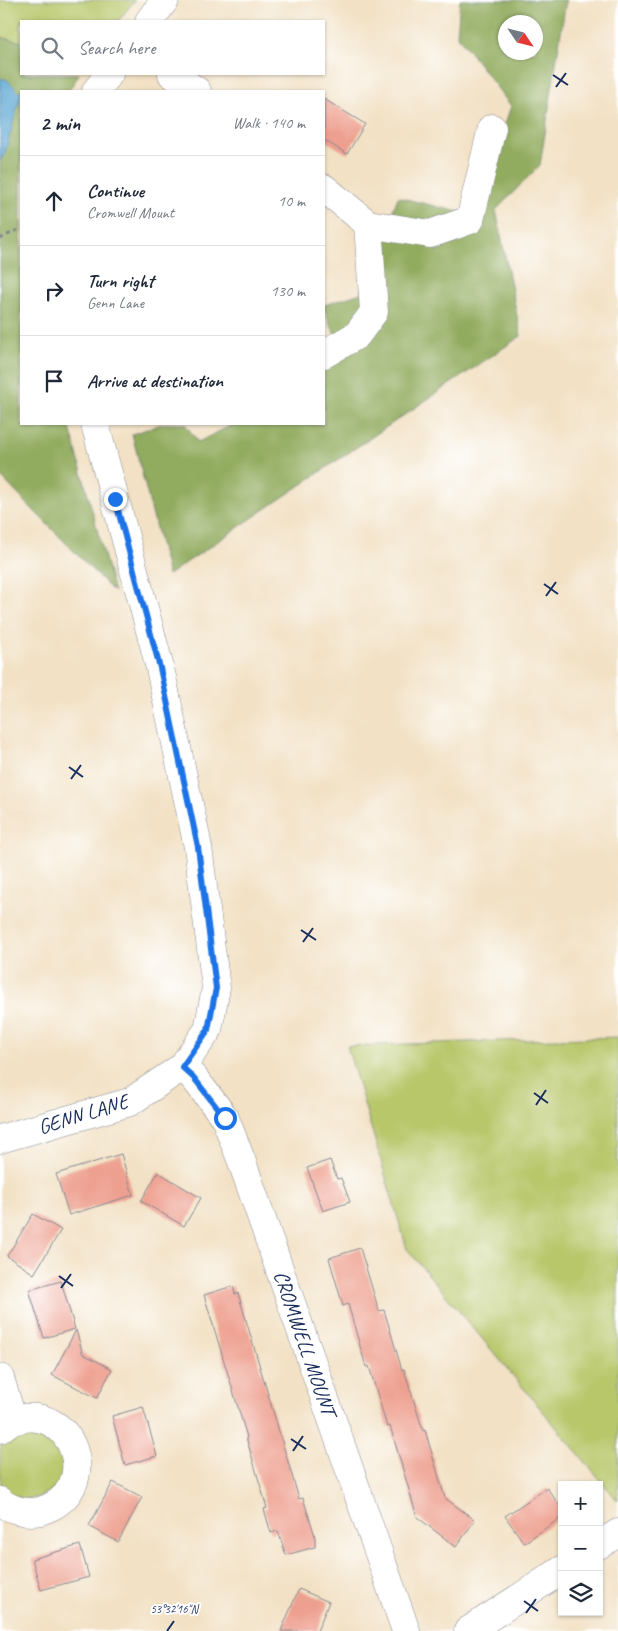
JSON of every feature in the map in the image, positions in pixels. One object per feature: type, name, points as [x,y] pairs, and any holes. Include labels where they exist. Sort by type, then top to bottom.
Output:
[{"type":"street","points":[[150,20],[165,0]]},
{"type":"street","points":[[97,90],[108,75]]},
{"type":"street","points":[[173,75],[196,90]]},
{"type":"street","points":[[326,192],[368,224],[430,234],[470,220],[492,128]]},
{"type":"street","points":[[325,353],[357,335],[374,312],[368,224]]},
{"type":"street","name":"GENN LANE","points":[[0,1139],[130,1102],[182,1067],[208,1030],[216,988],[198,847],[160,668],[95,425]]},
{"type":"street","name":"CROMWELL MOUNT","points":[[182,1067],[194,1078],[225,1118],[249,1181],[406,1631]]},
{"type":"street","points":[[0,1378],[6,1425],[29,1418],[45,1420],[56,1426],[68,1437],[77,1459],[76,1475],[70,1490],[50,1508],[36,1512],[20,1511],[4,1505],[0,1501]]},
{"type":"street","points":[[603,1542],[618,1533]]},
{"type":"street","points":[[468,1631],[560,1571]]},
{"type":"path","points":[[0,238],[20,228]]},
{"type":"green space","points":[[0,0],[135,0],[119,20],[20,20],[20,42],[0,37]]},
{"type":"green space","points":[[460,0],[566,0],[540,165],[496,210],[521,336],[168,575],[132,434],[159,425],[186,425],[198,442],[232,425],[325,425],[325,366],[344,356],[325,311],[325,305],[361,293],[398,197],[475,216],[511,106],[457,35]]},
{"type":"green space","points":[[0,37],[20,42],[20,75],[78,75],[70,90],[20,90],[20,425],[69,425],[114,592],[0,476]]},
{"type":"green space","points":[[618,1037],[618,1501],[407,1249],[347,1046]]},
{"type":"green space","points":[[32,1430],[50,1438],[56,1444],[61,1451],[64,1468],[62,1477],[55,1489],[39,1497],[26,1499],[12,1495],[3,1486],[0,1480],[0,1449],[9,1438],[18,1433]]},
{"type":"water","points":[[0,79],[6,79],[20,93],[20,98],[5,153],[0,161]]},
{"type":"building","points":[[325,100],[365,124],[347,154],[325,141]]},
{"type":"building","points":[[121,1154],[133,1195],[69,1215],[56,1174]]},
{"type":"building","points":[[330,1160],[337,1179],[341,1178],[350,1202],[323,1211],[307,1168]]},
{"type":"building","points":[[158,1172],[201,1198],[184,1226],[141,1201]]},
{"type":"building","points":[[33,1214],[61,1230],[34,1274],[7,1256]]},
{"type":"building","points":[[360,1248],[379,1311],[384,1310],[402,1370],[404,1369],[423,1431],[425,1430],[445,1498],[475,1520],[456,1547],[417,1517],[390,1426],[387,1427],[369,1366],[366,1367],[348,1304],[343,1306],[329,1258]]},
{"type":"building","points":[[61,1281],[75,1329],[44,1338],[29,1290]]},
{"type":"building","points":[[233,1286],[235,1294],[238,1293],[299,1499],[303,1498],[315,1536],[315,1547],[286,1555],[278,1531],[271,1533],[264,1509],[267,1508],[204,1295]]},
{"type":"building","points":[[76,1330],[83,1354],[112,1369],[97,1398],[52,1375]]},
{"type":"building","points":[[143,1407],[157,1456],[125,1465],[112,1416]]},
{"type":"building","points":[[113,1482],[142,1497],[118,1542],[89,1526]]},
{"type":"building","points":[[547,1488],[558,1503],[558,1520],[524,1543],[505,1516]]},
{"type":"building","points":[[80,1545],[89,1577],[41,1590],[32,1559]]},
{"type":"building","points":[[299,1589],[329,1602],[317,1631],[281,1631]]},
{"type":"route","points":[[115,499],[160,668],[198,847],[216,988],[208,1030],[182,1067],[194,1078],[225,1118]]}]
